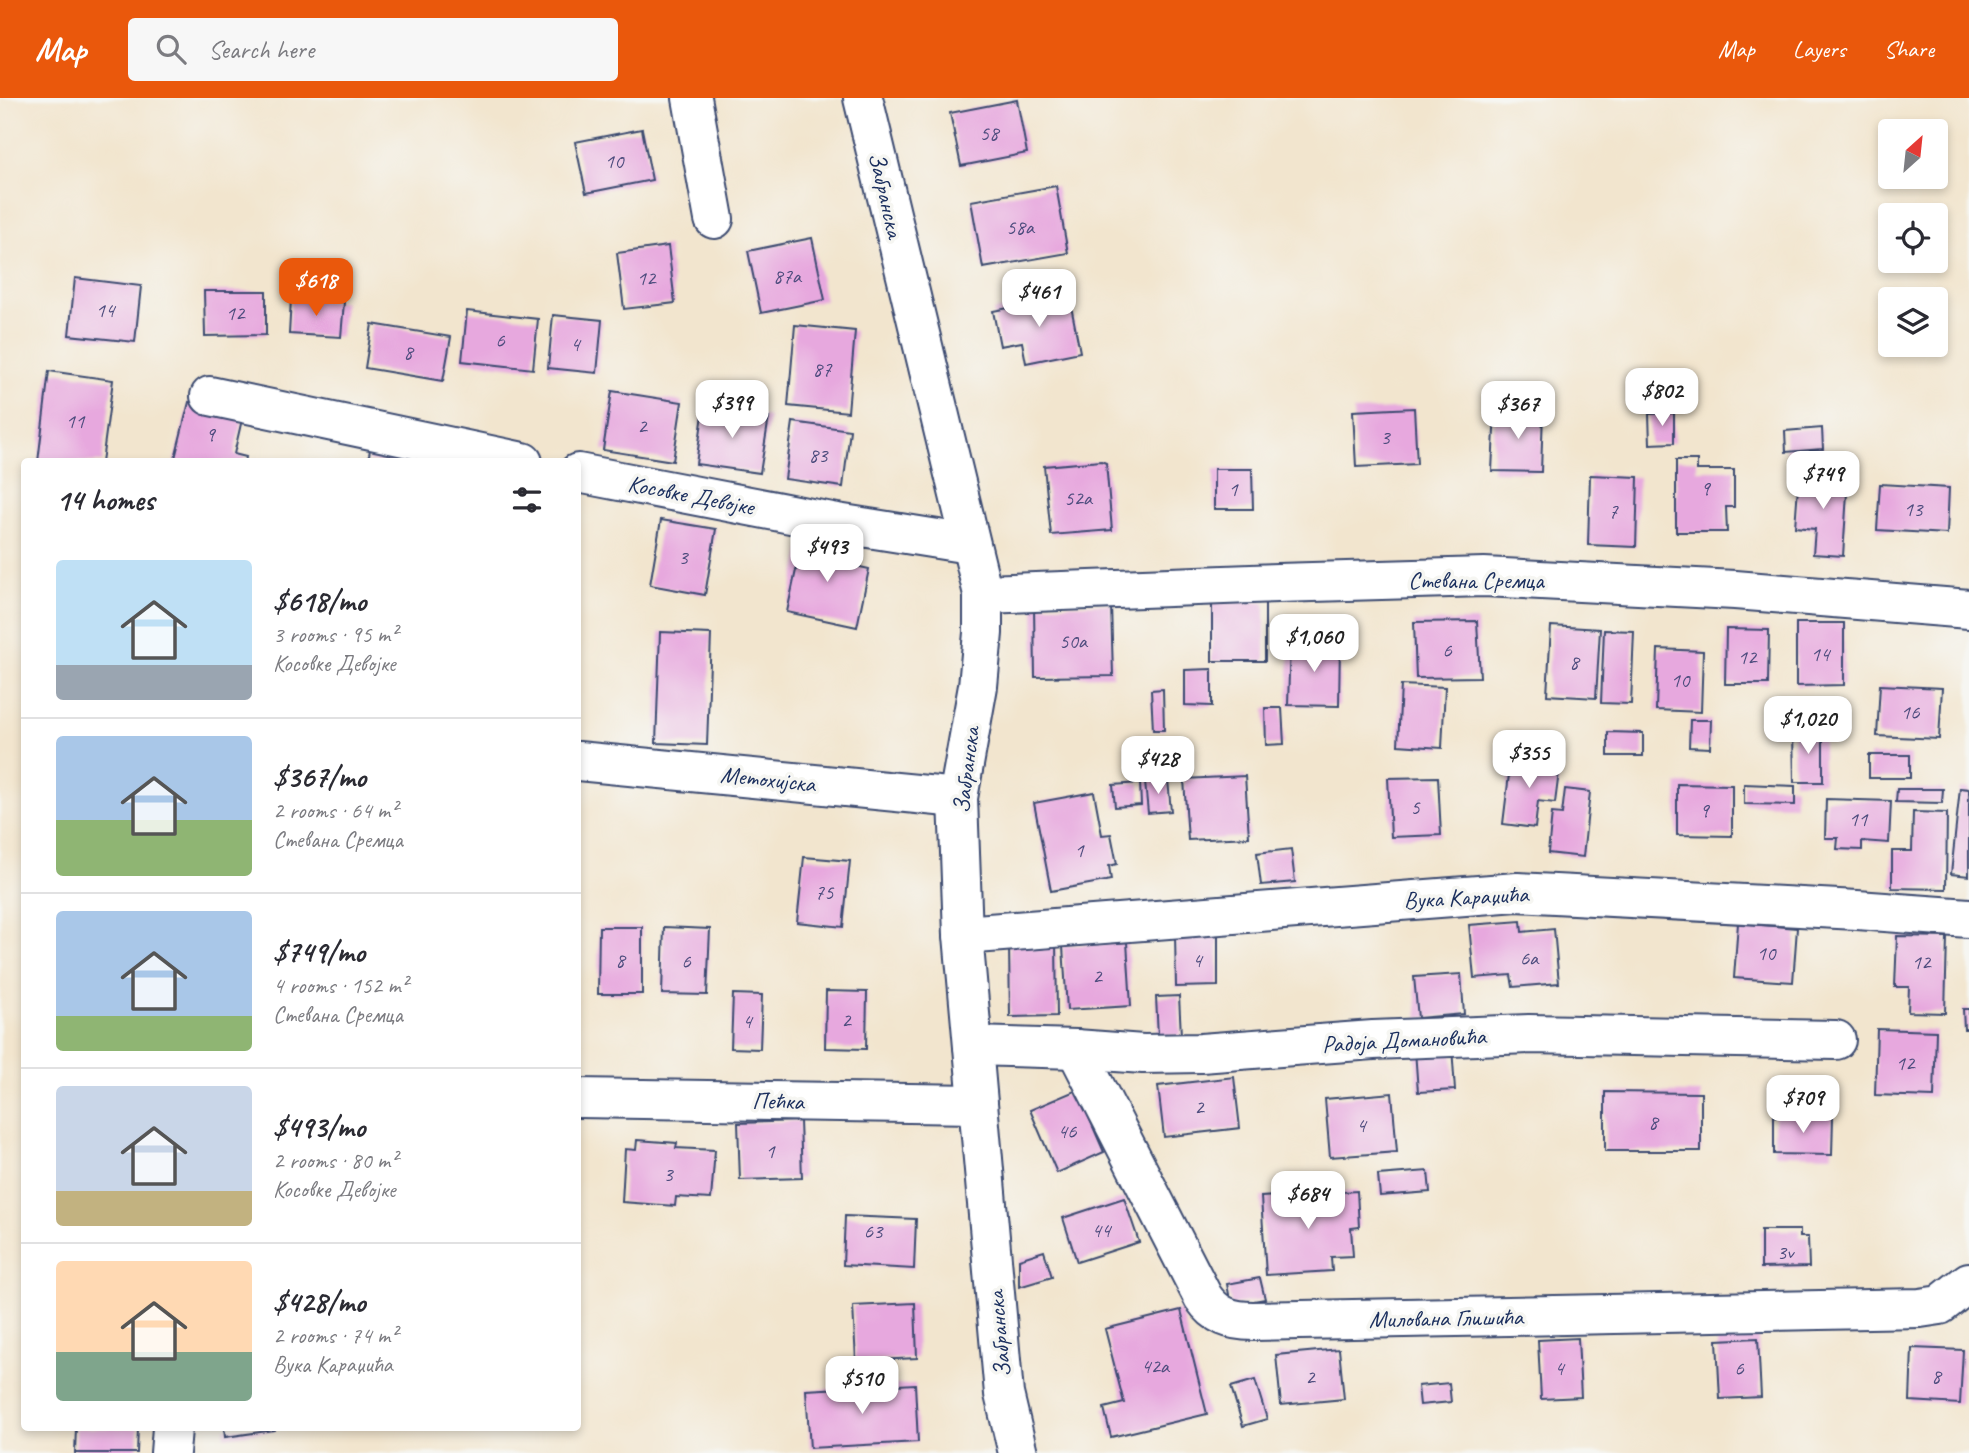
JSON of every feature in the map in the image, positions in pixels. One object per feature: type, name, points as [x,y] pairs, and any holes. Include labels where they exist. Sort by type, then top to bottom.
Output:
[{"type":"street","points":[[692,98],[714,219]]},
{"type":"street","name":"Забранска","points":[[863,98],[983,594],[983,633],[978,686],[958,798],[963,935],[1004,1394],[1018,1453]]},
{"type":"street","points":[[210,396],[504,458]]},
{"type":"street","name":"Косовке Девојке","points":[[581,475],[837,523],[970,544]]},
{"type":"street","name":"Стевана Сремца","points":[[983,594],[1485,578],[1735,590],[1913,603],[1969,610]]},
{"type":"street","name":"Метохијска","points":[[581,761],[958,798]]},
{"type":"street","name":"Вука Караџића","points":[[963,935],[1517,892],[1969,918]]},
{"type":"street","name":"Радоја Домановића","points":[[973,1046],[1143,1054],[1529,1034],[1836,1040]]},
{"type":"street","name":"Милована Глишића","points":[[1076,1049],[1203,1297],[1216,1312],[1229,1319],[1267,1321],[1920,1308],[1940,1305],[1969,1282]]},
{"type":"street","name":"Пећка","points":[[581,1098],[978,1104]]},
{"type":"street","points":[[170,1453],[172,1431]]},
{"type":"building","points":[[1017,100],[1027,153],[961,166],[950,113]]},
{"type":"building","points":[[642,129],[652,180],[586,193],[575,142]]},
{"type":"building","points":[[1056,186],[1068,253],[983,268],[971,201]]},
{"type":"building","points":[[812,238],[825,300],[761,313],[748,251]]},
{"type":"building","points":[[668,246],[675,303],[624,309],[617,253]]},
{"type":"building","points":[[75,278],[141,286],[135,342],[69,335]]},
{"type":"building","points":[[204,291],[266,291],[266,335],[205,336]]},
{"type":"building","points":[[1069,296],[1080,352],[1026,363],[1022,342],[1000,346],[993,311]]},
{"type":"building","points":[[291,299],[344,302],[341,337],[289,334]]},
{"type":"building","points":[[467,311],[538,319],[533,369],[462,361]]},
{"type":"building","points":[[553,315],[602,320],[597,373],[548,368]]},
{"type":"building","points":[[372,324],[451,337],[443,381],[365,368]]},
{"type":"building","points":[[795,325],[855,331],[848,412],[788,406]]},
{"type":"building","points":[[49,371],[113,380],[103,458],[38,458]]},
{"type":"building","points":[[612,391],[682,402],[673,461],[603,450]]},
{"type":"building","points":[[189,402],[243,415],[234,454],[246,458],[175,458]]},
{"type":"building","points":[[704,407],[769,417],[760,473],[696,464]]},
{"type":"building","points":[[1414,408],[1417,464],[1356,467],[1353,411]]},
{"type":"building","points":[[1495,409],[1543,411],[1541,472],[1492,471]]},
{"type":"building","points":[[1674,413],[1674,443],[1650,444],[1649,414]]},
{"type":"building","points":[[793,422],[850,430],[843,487],[785,479]]},
{"type":"building","points":[[1822,428],[1823,449],[1786,452],[1785,431]]},
{"type":"building","points":[[370,449],[410,455],[410,458],[369,458]]},
{"type":"building","points":[[1676,460],[1697,460],[1697,470],[1734,470],[1734,507],[1726,507],[1727,532],[1676,532]]},
{"type":"building","points":[[1101,461],[1106,463],[1112,530],[1051,535],[1044,466]]},
{"type":"building","points":[[1214,469],[1252,469],[1253,509],[1214,509]]},
{"type":"building","points":[[1799,473],[1848,477],[1843,556],[1813,554],[1815,529],[1795,527]]},
{"type":"building","points":[[1590,475],[1638,477],[1636,547],[1588,545]]},
{"type":"building","points":[[1880,484],[1949,488],[1947,534],[1877,530]]},
{"type":"building","points":[[661,520],[716,529],[705,595],[650,585]]},
{"type":"building","points":[[804,533],[838,541],[834,561],[869,569],[857,627],[787,612]]},
{"type":"building","points":[[1212,602],[1265,602],[1265,661],[1212,661]]},
{"type":"building","points":[[1111,604],[1113,676],[1035,677],[1034,605]]},
{"type":"building","points":[[1477,621],[1480,677],[1416,678],[1414,622]]},
{"type":"building","points":[[1796,623],[1844,623],[1844,685],[1796,686]]},
{"type":"building","points":[[1551,626],[1600,629],[1596,698],[1547,695]]},
{"type":"building","points":[[1726,629],[1769,630],[1768,684],[1725,684]]},
{"type":"building","points":[[1604,630],[1634,631],[1631,704],[1601,703]]},
{"type":"building","points":[[660,632],[711,634],[707,745],[656,743]]},
{"type":"building","points":[[1290,641],[1340,642],[1339,706],[1288,705]]},
{"type":"building","points":[[1658,649],[1703,651],[1701,712],[1656,710]]},
{"type":"building","points":[[1212,669],[1212,706],[1185,705],[1185,670]]},
{"type":"building","points":[[1401,685],[1445,687],[1442,748],[1398,745]]},
{"type":"building","points":[[1880,685],[1942,688],[1939,739],[1877,736]]},
{"type":"building","points":[[1163,689],[1164,730],[1153,730],[1151,690]]},
{"type":"building","points":[[1265,708],[1282,708],[1284,744],[1266,745]]},
{"type":"building","points":[[1690,720],[1711,720],[1710,748],[1689,747]]},
{"type":"building","points":[[1793,731],[1823,731],[1823,782],[1794,782]]},
{"type":"building","points":[[1608,732],[1643,733],[1643,756],[1608,756]]},
{"type":"building","points":[[1869,755],[1910,755],[1910,778],[1869,778]]},
{"type":"building","points":[[1511,758],[1560,764],[1555,803],[1538,801],[1535,828],[1503,824]]},
{"type":"building","points":[[1245,776],[1249,837],[1188,840],[1184,779]]},
{"type":"building","points":[[1438,777],[1441,835],[1391,837],[1388,778]]},
{"type":"building","points":[[1168,780],[1171,811],[1148,813],[1145,782]]},
{"type":"building","points":[[1140,783],[1141,805],[1115,807],[1113,785]]},
{"type":"building","points":[[1677,784],[1732,785],[1732,836],[1677,835]]},
{"type":"building","points":[[1744,784],[1795,786],[1795,805],[1744,804]]},
{"type":"building","points":[[1960,788],[1969,789],[1969,876],[1951,874]]},
{"type":"building","points":[[1565,789],[1590,792],[1583,857],[1548,853],[1552,813],[1562,814]]},
{"type":"building","points":[[1897,789],[1943,789],[1942,803],[1896,802]]},
{"type":"building","points":[[1094,792],[1102,835],[1111,834],[1117,864],[1109,866],[1111,880],[1051,891],[1034,803]]},
{"type":"building","points":[[1826,799],[1891,801],[1889,843],[1862,841],[1862,850],[1837,849],[1838,838],[1825,838]]},
{"type":"building","points":[[1913,812],[1947,813],[1946,889],[1892,888],[1892,851],[1912,851]]},
{"type":"building","points":[[1291,849],[1295,882],[1261,885],[1257,853]]},
{"type":"building","points":[[804,857],[850,861],[843,927],[797,922]]},
{"type":"building","points":[[1521,921],[1522,932],[1554,929],[1559,983],[1513,987],[1511,975],[1474,978],[1469,925]]},
{"type":"building","points":[[1738,923],[1797,928],[1793,982],[1734,978]]},
{"type":"building","points":[[599,927],[642,927],[642,994],[598,994]]},
{"type":"building","points":[[664,927],[710,929],[707,995],[662,994]]},
{"type":"building","points":[[1175,933],[1218,933],[1218,986],[1176,987]]},
{"type":"building","points":[[1897,936],[1947,937],[1945,1013],[1908,1012],[1909,987],[1895,987]]},
{"type":"building","points":[[1056,942],[1057,1016],[1010,1017],[1009,943]]},
{"type":"building","points":[[1127,942],[1131,1006],[1067,1010],[1063,946]]},
{"type":"building","points":[[1461,974],[1464,1014],[1418,1018],[1414,977]]},
{"type":"building","points":[[826,991],[867,992],[866,1049],[825,1048]]},
{"type":"building","points":[[733,994],[762,995],[760,1049],[731,1048]]},
{"type":"building","points":[[1179,996],[1181,1035],[1158,1036],[1156,997]]},
{"type":"building","points":[[1963,1009],[1969,1009],[1969,1029],[1964,1029]]},
{"type":"building","points":[[1877,1029],[1936,1031],[1934,1097],[1875,1095]]},
{"type":"building","points":[[1452,1047],[1455,1090],[1418,1092],[1415,1050]]},
{"type":"building","points":[[1234,1077],[1240,1128],[1164,1137],[1158,1086]]},
{"type":"building","points":[[1077,1090],[1104,1152],[1057,1173],[1030,1110]]},
{"type":"building","points":[[1605,1092],[1701,1093],[1701,1151],[1605,1151]]},
{"type":"building","points":[[1392,1093],[1397,1152],[1330,1157],[1325,1099]]},
{"type":"building","points":[[1774,1116],[1833,1117],[1832,1155],[1774,1154]]},
{"type":"building","points":[[800,1121],[802,1178],[740,1180],[738,1123]]},
{"type":"building","points":[[637,1140],[677,1143],[676,1148],[715,1150],[711,1199],[676,1197],[675,1206],[622,1202],[625,1149],[636,1150]]},
{"type":"building","points":[[1428,1171],[1430,1192],[1380,1196],[1378,1175]]},
{"type":"building","points":[[1357,1191],[1359,1227],[1351,1228],[1353,1256],[1331,1257],[1332,1271],[1266,1275],[1261,1197]]},
{"type":"building","points":[[1124,1198],[1139,1242],[1077,1262],[1063,1218]]},
{"type":"building","points":[[845,1216],[916,1219],[914,1269],[843,1265]]},
{"type":"building","points":[[1761,1230],[1800,1230],[1800,1237],[1808,1237],[1809,1267],[1761,1268]]},
{"type":"building","points":[[1044,1251],[1052,1277],[1019,1287],[1019,1259]]},
{"type":"building","points":[[1260,1278],[1265,1299],[1231,1305],[1227,1284]]},
{"type":"building","points":[[915,1303],[917,1358],[856,1361],[853,1306]]},
{"type":"building","points":[[1181,1310],[1207,1414],[1111,1437],[1104,1408],[1124,1403],[1105,1329]]},
{"type":"building","points":[[1578,1338],[1581,1397],[1541,1399],[1538,1340]]},
{"type":"building","points":[[1758,1338],[1761,1397],[1720,1399],[1717,1340]]},
{"type":"building","points":[[1912,1348],[1963,1350],[1960,1404],[1910,1401]]},
{"type":"building","points":[[1339,1349],[1344,1399],[1281,1405],[1276,1355]]},
{"type":"building","points":[[1255,1380],[1267,1419],[1243,1426],[1231,1387]]},
{"type":"building","points":[[1449,1383],[1451,1402],[1420,1405],[1418,1386]]},
{"type":"building","points":[[915,1384],[918,1442],[810,1448],[806,1390]]},
{"type":"building","points":[[76,1431],[138,1431],[137,1453],[75,1453]]},
{"type":"building","points":[[224,1431],[268,1431],[225,1437]]}]
